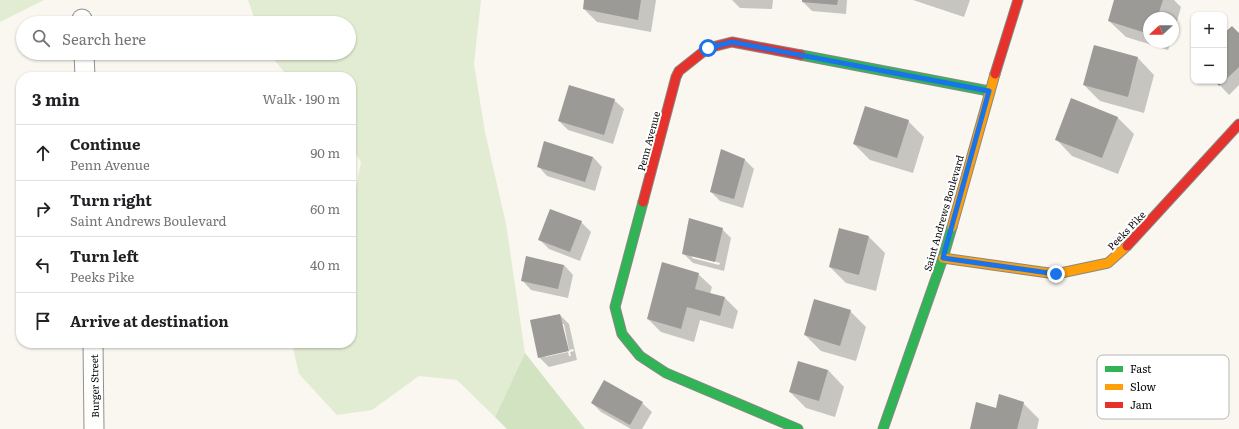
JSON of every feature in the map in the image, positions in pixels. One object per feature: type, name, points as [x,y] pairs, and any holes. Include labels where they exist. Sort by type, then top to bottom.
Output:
[{"type":"street","name":"Saint Andrews Boulevard","points":[[883,429],[943,258],[989,91],[1018,0]]},
{"type":"street","name":"Penn Avenue","points":[[798,429],[666,373],[640,356],[622,334],[615,307],[676,77],[679,71],[708,48],[732,42],[989,91]]},
{"type":"street","points":[[84,60],[85,72]]},
{"type":"street","name":"Peeks Pike","points":[[943,258],[1056,274],[1108,263],[1127,246],[1239,124]]},
{"type":"street","name":"Burger Street","points":[[93,348],[94,429]]},
{"type":"green space","points":[[0,0],[44,0],[0,22]]},
{"type":"green space","points":[[248,0],[481,0],[474,64],[485,132],[506,224],[525,353],[495,417],[457,380],[419,376],[372,410],[337,415],[299,374],[293,348],[356,348],[356,188],[361,162],[356,154],[356,72],[284,72],[275,60],[356,60],[356,16],[254,16]]},
{"type":"green space","points":[[525,353],[585,429],[507,429],[495,417]]},
{"type":"building","points":[[584,0],[641,0],[638,20],[583,9]]},
{"type":"building","points":[[802,0],[838,0],[837,5],[802,2]]},
{"type":"building","points":[[1114,0],[1163,0],[1159,12],[1143,12],[1143,32],[1108,21]]},
{"type":"building","points":[[1232,26],[1239,33],[1239,67],[1227,78],[1227,48],[1227,30]]},
{"type":"building","points":[[1094,45],[1138,57],[1128,97],[1083,85]]},
{"type":"building","points":[[569,85],[615,99],[604,135],[558,121]]},
{"type":"building","points":[[1071,98],[1118,117],[1102,158],[1055,140]]},
{"type":"building","points":[[865,106],[909,120],[897,158],[853,144]]},
{"type":"building","points":[[544,141],[593,157],[585,182],[537,167]]},
{"type":"building","points":[[721,149],[745,159],[734,199],[710,192]]},
{"type":"building","points":[[550,209],[582,221],[570,252],[538,240]]},
{"type":"building","points":[[689,218],[723,228],[715,262],[682,254]]},
{"type":"building","points":[[839,228],[869,236],[859,275],[829,267]]},
{"type":"building","points":[[526,256],[564,265],[558,289],[521,281]]},
{"type":"building","points":[[662,262],[699,273],[695,289],[725,297],[720,316],[687,307],[681,329],[647,319]]},
{"type":"building","points":[[814,299],[851,310],[840,346],[804,335]]},
{"type":"building","points":[[560,314],[569,351],[538,358],[530,320]]},
{"type":"building","points":[[798,361],[828,370],[819,401],[789,392]]},
{"type":"building","points":[[604,380],[643,402],[630,425],[591,403]]},
{"type":"building","points":[[999,394],[1024,402],[1017,429],[970,429],[976,402],[996,408]]},
{"type":"traffic: fast","points":[[801,55],[989,91]]},
{"type":"traffic: fast","points":[[643,202],[615,307],[622,334],[640,356],[666,373],[798,429]]},
{"type":"traffic: fast","points":[[883,429],[943,258],[952,227]]},
{"type":"traffic: slow","points":[[952,227],[995,74]]},
{"type":"traffic: slow","points":[[943,258],[1056,274],[1108,263],[1127,246]]},
{"type":"traffic: jam","points":[[995,74],[1018,0]]},
{"type":"traffic: jam","points":[[643,202],[676,77],[679,71],[708,48],[732,42],[801,55]]},
{"type":"traffic: jam","points":[[1127,246],[1239,124]]},
{"type":"route","points":[[708,48],[732,42],[989,91],[943,258],[1056,274]]}]
